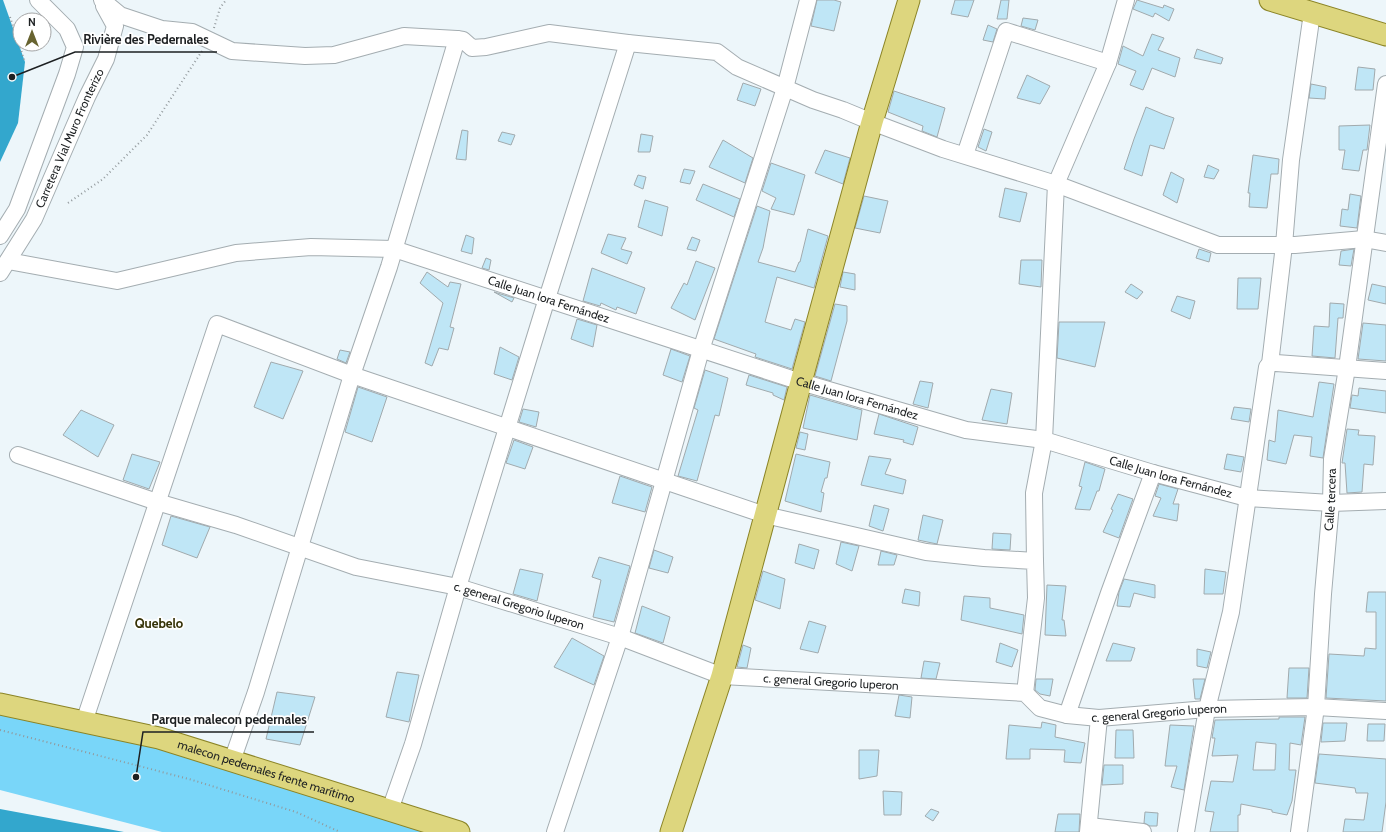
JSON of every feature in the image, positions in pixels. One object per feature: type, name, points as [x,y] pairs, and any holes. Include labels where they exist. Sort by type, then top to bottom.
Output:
[{"type":"main road","points":[[670,832],[722,676],[872,122],[909,0]]},
{"type":"main road","points":[[1270,0],[1386,35]]},
{"type":"main road","name":"malecon pedernales frente marítimo","points":[[0,704],[159,738],[459,832]]},
{"type":"street","name":"Carretera Vial Muro Fronterizo","points":[[0,236],[17,209],[67,74],[75,47],[67,29],[38,0]]},
{"type":"street","name":"Carretera Vial Muro Fronterizo","points":[[4,267],[34,220],[87,96],[106,59],[115,26],[101,0]]},
{"type":"street","points":[[101,0],[120,15],[162,29],[192,32],[232,51],[305,56],[334,55],[404,36],[463,40],[472,48],[486,47],[549,33],[717,52],[737,68],[813,100],[965,155],[1056,184],[1218,245],[1284,245],[1364,239],[1386,243]]},
{"type":"street","points":[[555,832],[620,637],[701,350],[785,88],[808,0]]},
{"type":"street","points":[[1025,693],[1036,598],[1034,493],[1044,440],[1056,184],[1108,63],[1126,0]]},
{"type":"street","points":[[1186,832],[1207,709],[1231,612],[1267,367],[1270,364],[1284,245],[1291,160],[1312,13]]},
{"type":"street","points":[[965,155],[1006,31],[1108,63]]},
{"type":"street","points":[[232,761],[256,692],[352,375],[394,249],[457,39]]},
{"type":"street","points":[[390,810],[413,744],[458,587],[628,43]]},
{"type":"street","points":[[1379,163],[1386,84]]},
{"type":"street","name":"Calle tercera","points":[[1299,832],[1316,707],[1323,594],[1331,503],[1332,459],[1347,368],[1364,239],[1379,163]]},
{"type":"street","name":"Calle Juan lora Fernández","points":[[4,267],[117,281],[236,253],[311,247],[394,249],[801,382],[966,430],[1044,440],[1153,473],[1247,498],[1331,503],[1386,501]]},
{"type":"street","points":[[84,722],[217,324],[352,375],[765,516],[926,552],[984,558],[1035,560]]},
{"type":"street","points":[[1270,364],[1276,363],[1386,371]]},
{"type":"street","name":"c. general Gregorio luperon","points":[[18,455],[157,502],[236,525],[356,567],[458,587],[620,637],[722,676],[1025,693],[1040,708],[1067,715],[1099,718],[1207,709],[1316,707],[1386,711]]},
{"type":"street","points":[[1067,715],[1109,593],[1153,473]]},
{"type":"street","points":[[1099,718],[1089,829],[1143,832]]},
{"type":"path","points":[[68,203],[103,179],[147,135],[210,40],[220,8],[226,0]]},
{"type":"path","points":[[10,17],[25,62]]},
{"type":"path","points":[[0,730],[196,781],[296,812],[340,832]]},
{"type":"shaded area","points":[[0,0],[3,0],[12,25],[12,52],[21,52],[25,62],[18,123],[0,162]]},
{"type":"shaded area","points":[[0,709],[159,743],[446,832],[162,832],[0,790]]},
{"type":"shaded area","points":[[0,809],[124,832],[0,832]]},
{"type":"building","points":[[817,0],[834,0],[841,2],[834,31],[811,26]]},
{"type":"building","points":[[955,0],[974,0],[968,17],[951,14]]},
{"type":"building","points":[[1001,0],[1009,0],[1007,19],[997,19]]},
{"type":"building","points":[[1137,0],[1163,8],[1164,5],[1174,9],[1169,21],[1155,13],[1153,17],[1133,9]]},
{"type":"building","points":[[1023,18],[1038,20],[1035,30],[1021,26]]},
{"type":"building","points":[[988,25],[997,29],[993,42],[983,40]]},
{"type":"building","points":[[1152,34],[1164,38],[1158,50],[1180,58],[1175,77],[1152,68],[1143,90],[1130,85],[1136,71],[1118,64],[1123,46],[1143,56]]},
{"type":"building","points":[[1197,49],[1223,58],[1221,64],[1194,58]]},
{"type":"building","points":[[1358,67],[1375,69],[1373,90],[1355,90]]},
{"type":"building","points":[[1027,75],[1050,86],[1040,104],[1017,98]]},
{"type":"building","points":[[743,83],[761,89],[755,106],[737,100]]},
{"type":"building","points":[[1311,84],[1326,87],[1325,99],[1309,98]]},
{"type":"building","points":[[894,91],[945,108],[937,137],[922,131],[923,126],[888,112]]},
{"type":"building","points":[[1146,107],[1174,118],[1164,149],[1150,145],[1142,176],[1124,169]]},
{"type":"building","points":[[1370,125],[1367,150],[1363,150],[1359,171],[1342,169],[1345,150],[1339,150],[1339,126]]},
{"type":"building","points":[[984,129],[992,132],[986,151],[978,147]]},
{"type":"building","points":[[462,130],[468,131],[466,160],[456,159]]},
{"type":"building","points":[[502,132],[515,135],[511,145],[498,141]]},
{"type":"building","points":[[641,134],[653,136],[650,152],[638,152]]},
{"type":"building","points":[[723,140],[753,158],[745,183],[709,167]]},
{"type":"building","points":[[825,150],[850,158],[843,184],[815,173]]},
{"type":"building","points":[[1253,155],[1279,159],[1278,174],[1271,174],[1267,208],[1249,207],[1250,193],[1248,193]]},
{"type":"building","points":[[771,163],[805,175],[794,215],[771,209],[776,198],[762,191]]},
{"type":"building","points":[[1208,165],[1219,170],[1214,179],[1204,177]]},
{"type":"building","points":[[684,169],[695,171],[690,184],[680,182]]},
{"type":"building","points":[[1171,172],[1184,179],[1177,203],[1163,195]]},
{"type":"building","points":[[638,175],[646,177],[643,189],[634,185]]},
{"type":"building","points":[[703,184],[740,199],[734,217],[696,200]]},
{"type":"building","points":[[1005,188],[1027,193],[1020,222],[999,217]]},
{"type":"building","points":[[1350,194],[1361,196],[1357,228],[1340,226],[1342,209],[1348,210]]},
{"type":"building","points":[[864,196],[888,201],[880,233],[855,228]]},
{"type":"building","points":[[645,200],[668,207],[662,236],[638,227]]},
{"type":"building","points":[[757,206],[770,211],[763,248],[758,262],[795,272],[800,262],[808,229],[828,236],[814,288],[777,277],[765,322],[791,330],[795,319],[805,322],[792,369],[755,357],[756,354],[714,339]]},
{"type":"building","points":[[608,234],[626,238],[621,249],[632,252],[627,264],[601,253]]},
{"type":"building","points":[[466,235],[474,238],[472,254],[461,251]]},
{"type":"building","points":[[692,237],[700,240],[696,251],[687,249]]},
{"type":"building","points":[[1199,249],[1211,253],[1209,262],[1196,258]]},
{"type":"building","points":[[1354,249],[1351,266],[1339,265],[1341,251]]},
{"type":"building","points":[[486,258],[491,260],[489,270],[482,268]]},
{"type":"building","points":[[1021,260],[1042,260],[1041,287],[1019,284]]},
{"type":"building","points":[[696,261],[715,268],[695,320],[671,308],[684,283],[687,285]]},
{"type":"building","points":[[592,268],[645,288],[636,314],[617,307],[616,310],[601,303],[600,306],[583,301]]},
{"type":"building","points":[[427,272],[448,287],[450,282],[461,284],[450,327],[454,328],[448,350],[439,348],[432,366],[425,363],[443,303],[420,283]]},
{"type":"building","points":[[843,272],[855,274],[855,290],[840,287]]},
{"type":"building","points":[[1238,278],[1261,278],[1258,309],[1237,309]]},
{"type":"building","points":[[1131,284],[1143,292],[1137,299],[1125,292]]},
{"type":"building","points":[[1372,284],[1386,287],[1386,304],[1368,300]]},
{"type":"building","points":[[494,292],[514,298],[512,302]]},
{"type":"building","points":[[1177,296],[1195,301],[1190,319],[1171,311]]},
{"type":"building","points":[[1330,303],[1344,304],[1343,318],[1338,318],[1335,358],[1312,356],[1314,326],[1329,327]]},
{"type":"building","points":[[835,304],[847,306],[847,321],[831,381],[815,376]]},
{"type":"building","points":[[577,319],[597,325],[593,347],[571,339]]},
{"type":"building","points":[[1059,322],[1105,322],[1095,367],[1057,358]]},
{"type":"building","points":[[1363,323],[1386,325],[1386,361],[1358,359]]},
{"type":"building","points":[[500,347],[519,357],[512,380],[494,374]]},
{"type":"building","points":[[671,349],[690,356],[682,382],[663,375]]},
{"type":"building","points":[[340,350],[350,352],[346,363],[337,359]]},
{"type":"building","points":[[271,362],[303,371],[283,419],[254,407]]},
{"type":"building","points":[[705,370],[728,378],[719,416],[715,415],[697,481],[678,476],[698,410],[694,408]]},
{"type":"building","points":[[749,375],[787,387],[784,400],[773,395],[773,393],[746,385]]},
{"type":"building","points":[[920,381],[933,383],[928,408],[913,404]]},
{"type":"building","points":[[1319,382],[1334,384],[1323,458],[1310,456],[1312,437],[1294,435],[1286,464],[1267,460],[1269,440],[1275,442],[1278,410],[1313,417]]},
{"type":"building","points":[[358,387],[387,397],[372,442],[345,432]]},
{"type":"building","points":[[1359,388],[1386,391],[1386,413],[1350,408],[1352,395],[1358,396]]},
{"type":"building","points":[[991,389],[1012,393],[1007,424],[982,420]]},
{"type":"building","points":[[810,395],[862,410],[857,440],[803,428]]},
{"type":"building","points":[[1234,407],[1251,409],[1249,422],[1231,419]]},
{"type":"building","points":[[523,409],[539,412],[536,427],[519,422]]},
{"type":"building","points":[[81,410],[114,425],[98,457],[63,435]]},
{"type":"building","points":[[879,414],[918,427],[913,445],[903,442],[904,440],[874,434]]},
{"type":"building","points":[[1347,429],[1359,430],[1358,435],[1375,436],[1373,465],[1364,464],[1362,492],[1347,493],[1345,463],[1342,463]]},
{"type":"building","points":[[800,432],[808,434],[805,450],[796,448]]},
{"type":"building","points":[[514,440],[533,447],[525,469],[506,463]]},
{"type":"building","points":[[132,454],[160,462],[149,489],[123,480]]},
{"type":"building","points":[[796,454],[830,462],[827,478],[825,478],[821,492],[824,493],[821,512],[785,501]]},
{"type":"building","points":[[1227,454],[1244,457],[1241,472],[1224,469]]},
{"type":"building","points":[[869,456],[891,459],[885,474],[906,480],[903,494],[861,485]]},
{"type":"building","points":[[1085,462],[1105,469],[1099,491],[1097,491],[1090,510],[1075,509],[1082,487],[1079,486]]},
{"type":"building","points":[[620,476],[652,487],[645,512],[612,503]]},
{"type":"building","points":[[1159,484],[1178,489],[1173,504],[1179,504],[1177,521],[1153,516],[1161,498],[1155,496]]},
{"type":"building","points":[[1118,494],[1133,499],[1119,538],[1103,532],[1113,510],[1111,509]]},
{"type":"building","points":[[874,505],[889,509],[883,531],[869,526]]},
{"type":"building","points":[[923,515],[943,520],[937,544],[918,540]]},
{"type":"building","points":[[171,516],[210,527],[197,558],[162,545]]},
{"type":"building","points":[[993,533],[1011,534],[1010,550],[992,549]]},
{"type":"building","points":[[841,542],[859,546],[852,571],[836,564]]},
{"type":"building","points":[[799,544],[819,550],[814,569],[795,563]]},
{"type":"building","points":[[654,550],[673,557],[668,573],[649,568]]},
{"type":"building","points":[[881,551],[897,555],[894,565],[878,565]]},
{"type":"building","points":[[599,557],[630,566],[614,622],[593,617],[601,580],[592,577]]},
{"type":"building","points":[[520,569],[543,574],[537,601],[513,594]]},
{"type":"building","points":[[1205,569],[1226,572],[1223,594],[1204,594]]},
{"type":"building","points":[[763,571],[785,579],[780,609],[755,600]]},
{"type":"building","points":[[1124,579],[1155,585],[1155,598],[1134,593],[1130,607],[1117,606],[1119,592]]},
{"type":"building","points":[[1047,585],[1066,586],[1062,620],[1064,620],[1066,636],[1045,635]]},
{"type":"building","points":[[905,589],[920,592],[919,606],[902,603]]},
{"type":"building","points":[[1368,592],[1386,592],[1386,701],[1326,698],[1329,654],[1364,656],[1365,648],[1376,649],[1376,612],[1366,612]]},
{"type":"building","points":[[964,596],[990,598],[990,608],[1024,615],[1022,634],[961,620]]},
{"type":"building","points":[[642,606],[670,617],[663,643],[635,633]]},
{"type":"building","points":[[809,621],[826,626],[818,653],[800,649]]},
{"type":"building","points":[[572,638],[604,656],[594,685],[554,667]]},
{"type":"building","points":[[1000,643],[1018,650],[1012,667],[996,662]]},
{"type":"building","points":[[1113,643],[1135,648],[1131,661],[1106,661]]},
{"type":"building","points":[[743,645],[751,648],[747,668],[737,667]]},
{"type":"building","points":[[1197,649],[1211,652],[1207,668],[1197,666]]},
{"type":"building","points":[[924,661],[940,663],[936,679],[921,678]]},
{"type":"building","points":[[1289,668],[1309,668],[1307,698],[1287,698]]},
{"type":"building","points":[[397,672],[419,675],[409,722],[386,717]]},
{"type":"building","points":[[1036,679],[1053,679],[1050,696],[1040,694],[1035,690]]},
{"type":"building","points":[[1193,679],[1205,679],[1200,699],[1195,699]]},
{"type":"building","points":[[277,692],[315,697],[300,745],[266,739]]},
{"type":"building","points":[[899,695],[912,697],[910,718],[895,716]]},
{"type":"building","points":[[1279,717],[1305,717],[1301,745],[1290,743],[1289,770],[1296,770],[1292,801],[1287,815],[1272,812],[1272,810],[1241,804],[1240,815],[1238,815],[1238,832],[1210,832],[1214,812],[1205,811],[1211,781],[1233,782],[1238,755],[1212,756],[1215,738],[1212,738],[1215,720],[1279,719]],"holes":[[[1256,742],[1276,744],[1275,770],[1253,770]]]},
{"type":"building","points":[[1042,722],[1056,725],[1055,737],[1085,743],[1081,763],[1064,762],[1065,750],[1030,749],[1030,759],[1006,759],[1009,725],[1041,728]]},
{"type":"building","points":[[1323,723],[1347,723],[1345,741],[1321,742]]},
{"type":"building","points":[[1368,724],[1385,724],[1384,741],[1367,741]]},
{"type":"building","points":[[1170,725],[1194,726],[1184,790],[1171,787],[1177,766],[1165,766]]},
{"type":"building","points":[[1116,730],[1133,730],[1134,758],[1115,758]]},
{"type":"building","points":[[859,750],[879,750],[877,776],[859,779]]},
{"type":"building","points":[[1319,754],[1386,759],[1386,802],[1382,832],[1343,832],[1345,819],[1364,820],[1368,793],[1356,793],[1355,788],[1315,783]]},
{"type":"building","points":[[1104,765],[1123,765],[1123,784],[1102,785]]},
{"type":"building","points":[[883,791],[902,792],[901,815],[884,815]]},
{"type":"building","points":[[931,809],[939,812],[933,821],[925,816]]},
{"type":"building","points":[[1145,812],[1158,813],[1157,826],[1150,826],[1144,823]]},
{"type":"building","points":[[1058,814],[1080,814],[1079,832],[1055,832]]},
{"type":"place","name":"Rivière des Pedernales","points":[[12,77]]},
{"type":"place","name":"Parque malecon pedernales","points":[[136,777]]},
{"type":"district","name":"Quebelo","points":[[159,623]]}]
